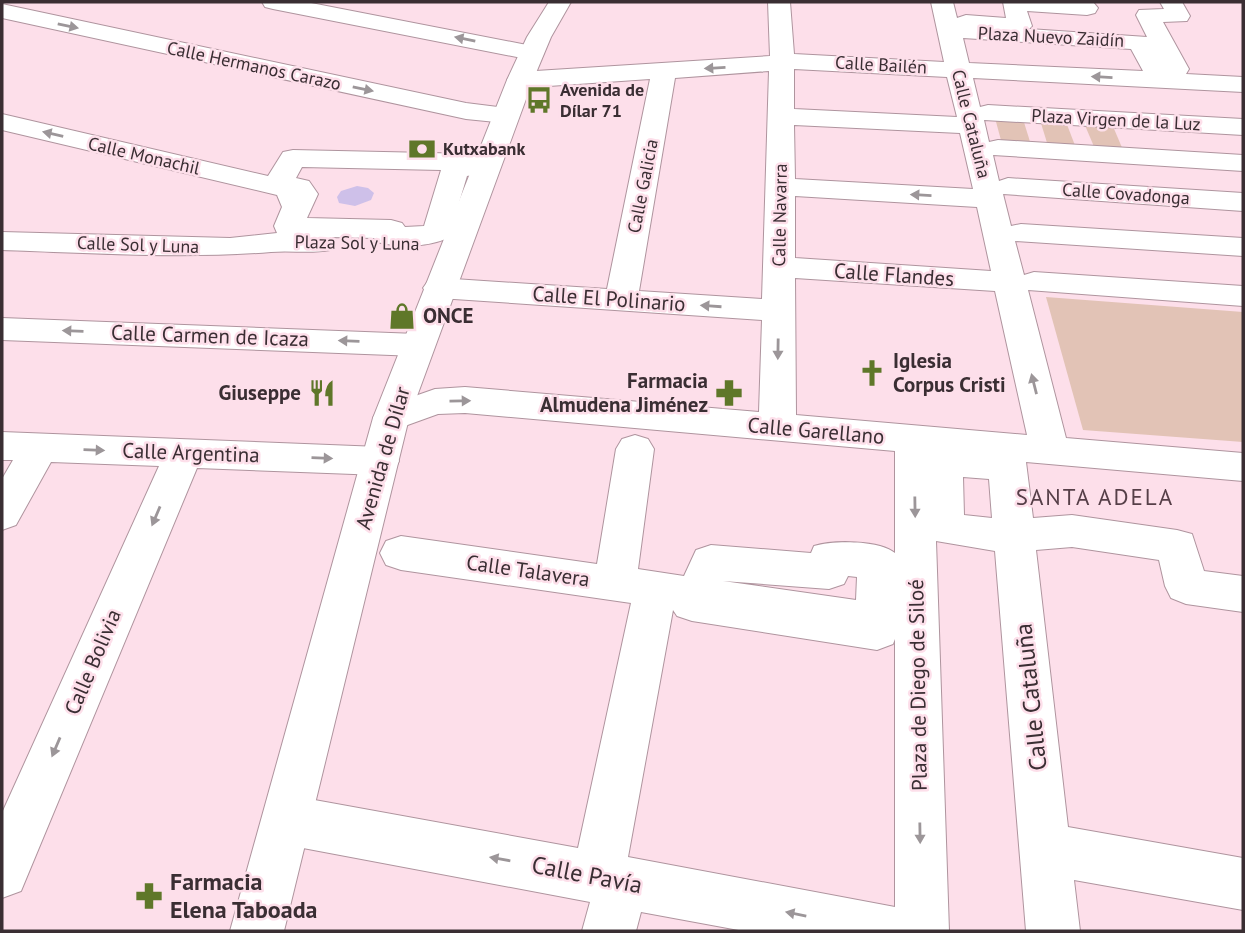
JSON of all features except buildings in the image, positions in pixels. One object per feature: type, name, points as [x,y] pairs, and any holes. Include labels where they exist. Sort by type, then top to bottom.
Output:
[{"type":"street","points":[[273,2],[532,52]]},
{"type":"street","name":"Avenida de Dílar","points":[[257,931],[391,418],[520,80],[560,2]]},
{"type":"street","name":"Calle Navarra","points":[[777,427],[782,116],[779,2]]},
{"type":"street","name":"Calle Cataluña","points":[[942,2],[958,69],[980,119],[1021,282],[1022,460],[1014,536],[1054,931]]},
{"type":"street","name":"Plaza Nuevo Zaidín","points":[[1080,2],[1087,8],[1013,4],[1020,26],[966,22],[966,28],[1149,38],[1165,70],[1177,69],[1147,15],[1179,16],[1171,2]]},
{"type":"street","name":"Calle Hermanos Carazo","points":[[2,11],[466,111],[506,115]]},
{"type":"street","name":"Calle Bailén","points":[[520,80],[764,65],[782,61],[1243,84]]},
{"type":"street","name":"Calle Galicia","points":[[621,300],[663,79],[662,71]]},
{"type":"street","name":"Plaza Virgen de la Luz","points":[[782,116],[1243,127]]},
{"type":"street","name":"Calle Monachil","points":[[2,122],[287,189]]},
{"type":"street","name":"Plaza Virgen de la Luz","points":[[998,148],[1243,163]]},
{"type":"street","name":"Plaza Sol y Luna","points":[[293,158],[474,162],[473,167],[455,170],[438,224],[450,224],[426,237],[388,236],[391,229],[301,227],[298,233],[295,233],[289,226],[303,194],[299,187],[279,182],[293,158]]},
{"type":"street","name":"Calle Covadonga","points":[[780,187],[1243,202]]},
{"type":"street","name":"Plaza Sol y Luna","points":[[287,189],[294,196],[274,242],[457,246]]},
{"type":"street","points":[[1021,233],[1243,247]]},
{"type":"street","name":"Calle Sol y Luna","points":[[2,241],[230,247],[274,242]]},
{"type":"street","name":"Calle Flandes","points":[[779,267],[1243,296]]},
{"type":"street","name":"Calle El Polinario","points":[[439,288],[779,311]]},
{"type":"street","name":"Calle Carmen de Icaza","points":[[2,329],[418,345]]},
{"type":"street","name":"Calle Garellano","points":[[391,418],[435,402],[465,400],[914,439],[1022,460],[1243,467]]},
{"type":"street","name":"Plaza de Diego de Siloé","points":[[914,439],[922,931]]},
{"type":"street","name":"Calle Argentina","points":[[2,446],[380,461]]},
{"type":"street","points":[[2,514],[40,447]]},
{"type":"street","points":[[635,449],[655,590]]},
{"type":"street","name":"Calle Bolivia","points":[[2,872],[184,453]]},
{"type":"street","points":[[1243,499],[1239,485],[1022,460],[943,461],[944,528],[1014,536],[1072,531],[1177,546],[1186,586],[1243,594]]},
{"type":"street","name":"Calle Talavera","points":[[401,553],[655,590]]},
{"type":"street","name":"Plaza de Diego de Siloé","points":[[829,558],[879,562],[881,622],[655,590],[711,562],[829,572],[829,558]]},
{"type":"street","name":"Plaza de Diego de Siloé","points":[[609,931],[613,871],[655,590]]},
{"type":"street","name":"Calle Pavía","points":[[287,820],[613,871],[876,930]]},
{"type":"street","points":[[1046,849],[1243,884]]},
{"type":"shaded area","points":[[995,118],[1023,119],[1031,145],[1002,144]]},
{"type":"shaded area","points":[[1040,120],[1066,122],[1076,148],[1048,146]]},
{"type":"shaded area","points":[[1084,123],[1112,124],[1123,150],[1095,149]]},
{"type":"shaded area","points":[[357,186],[368,188],[374,193],[371,200],[355,206],[339,203],[337,197],[341,191]]},
{"type":"shaded area","points":[[1046,297],[1243,312],[1243,442],[1083,430]]},
{"type":"place","name":"Avenida de Dílar 71","points":[[539,100]]},
{"type":"place","name":"Kutxabank","points":[[422,149]]},
{"type":"place","name":"ONCE","points":[[402,316]]},
{"type":"place","name":"Iglesia Corpus Cristi","points":[[872,373]]},
{"type":"place","name":"Giuseppe","points":[[322,393]]},
{"type":"place","name":"Farmacia Almudena Jiménez","points":[[729,393]]},
{"type":"place","name":"Farmacia Elena Taboada","points":[[149,896]]},
{"type":"district","name":"SANTA ADELA","points":[[1095,497]]}]
